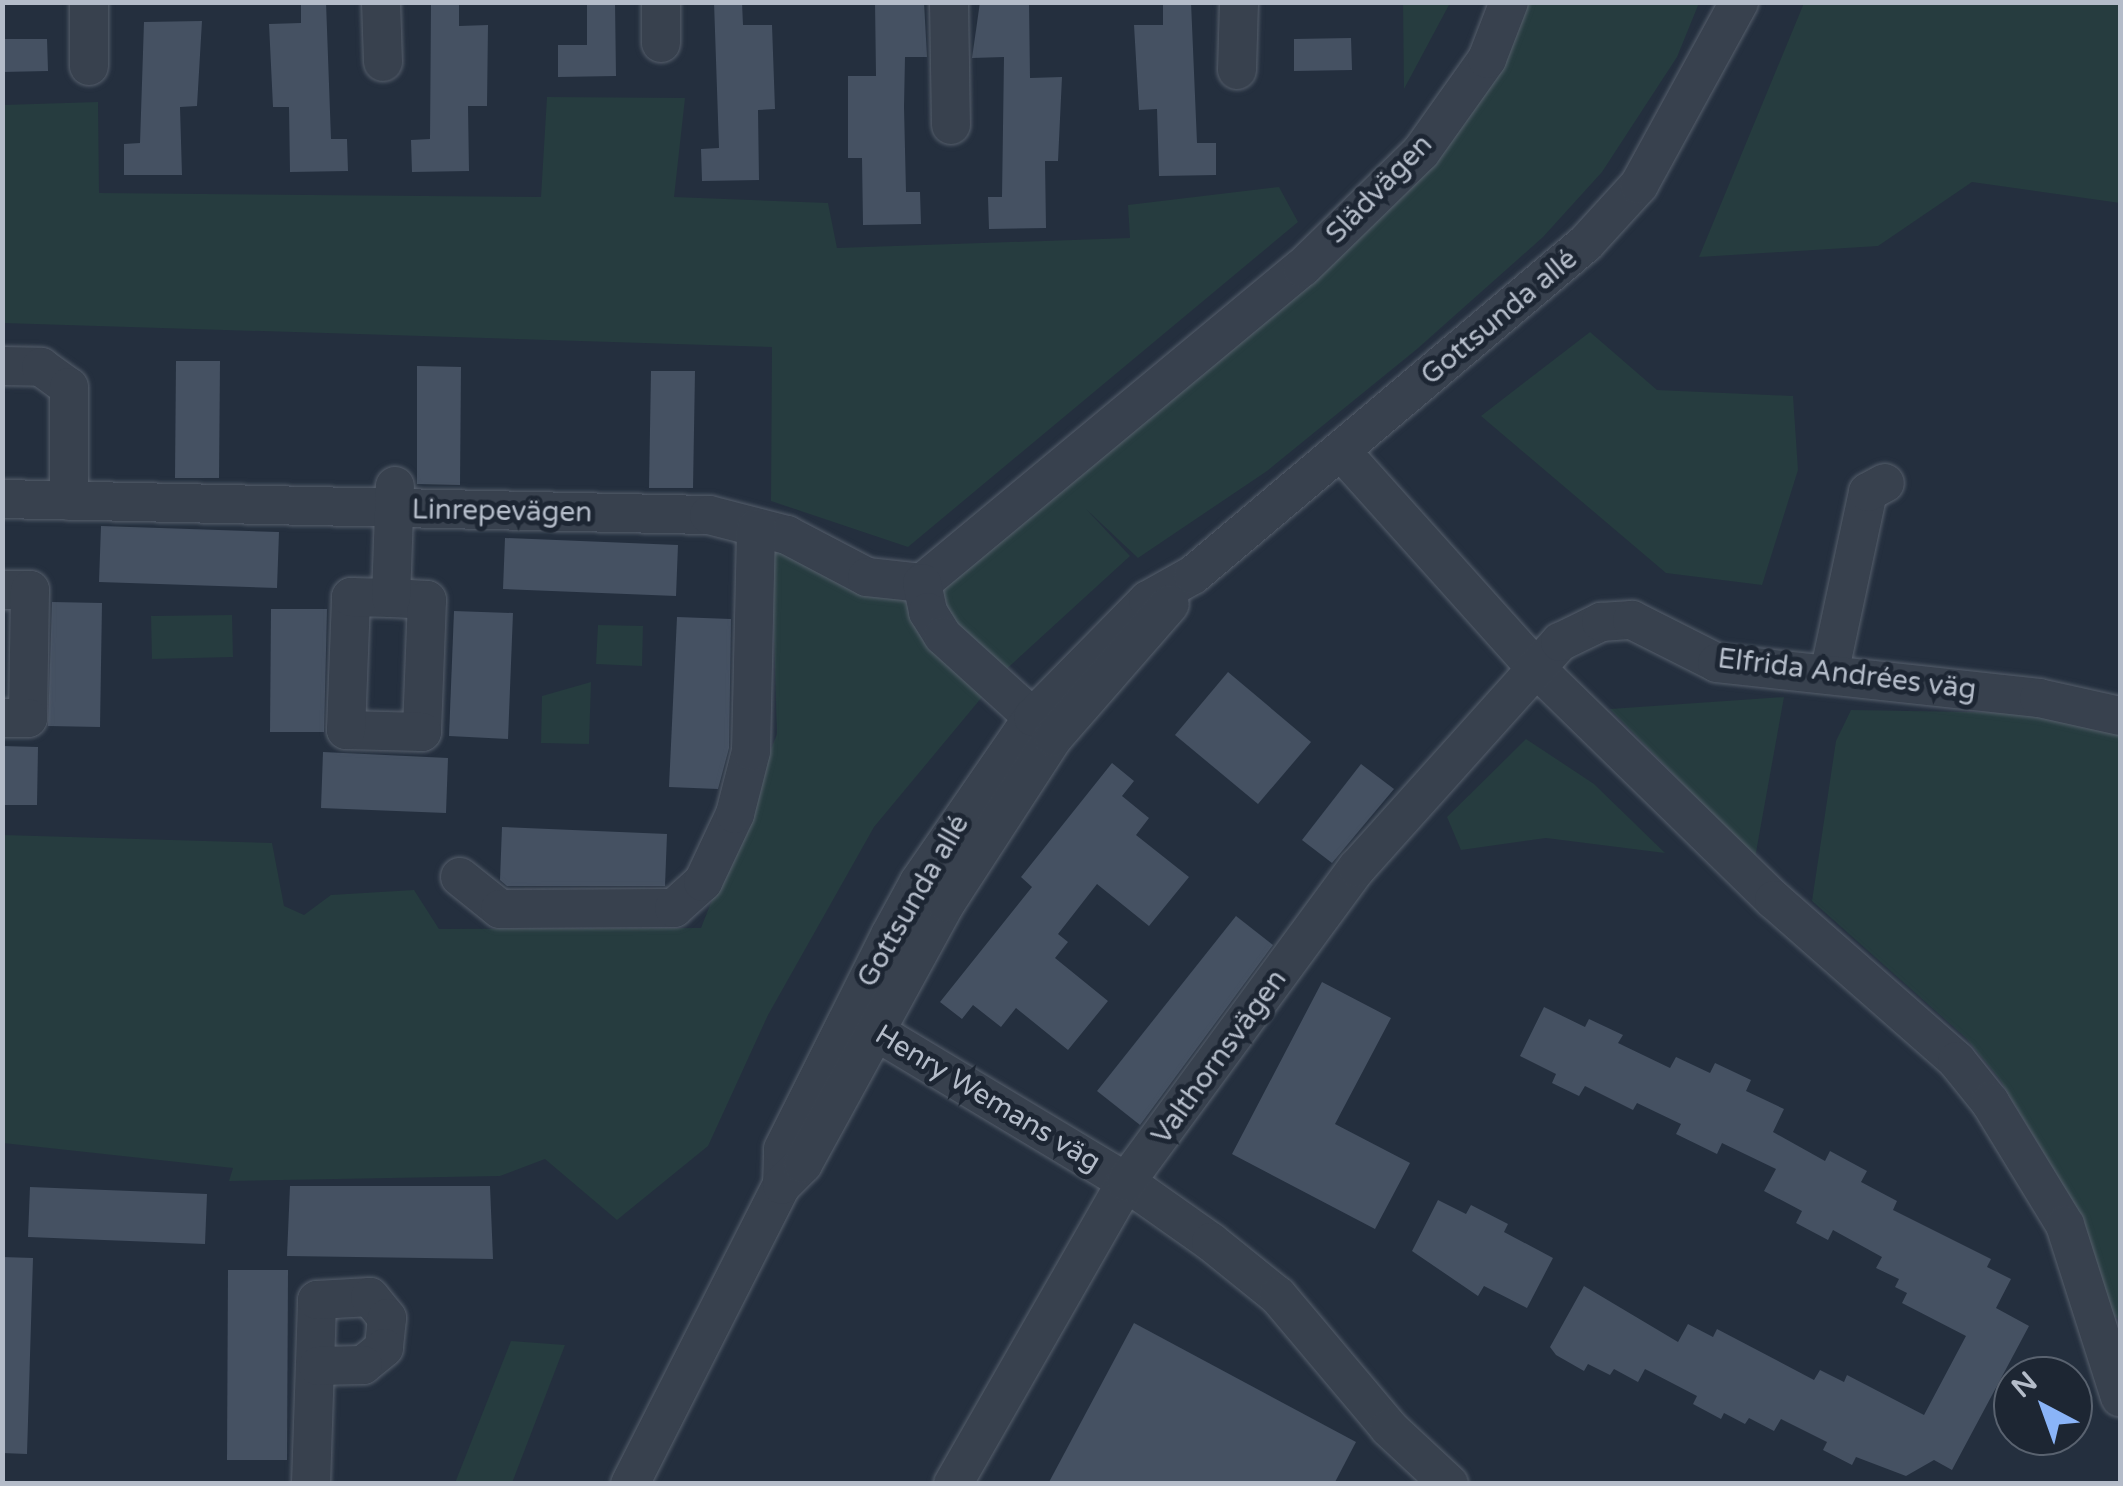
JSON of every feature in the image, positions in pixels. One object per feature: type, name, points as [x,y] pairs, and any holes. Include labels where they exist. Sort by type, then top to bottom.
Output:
[{"type":"street","points":[[89,66],[90,2]]},
{"type":"street","points":[[380,2],[383,62]]},
{"type":"street","points":[[661,2],[661,43]]},
{"type":"street","points":[[949,2],[951,125]]},
{"type":"street","points":[[1236,70],[1239,2]]},
{"type":"street","name":"Slädvägen","points":[[922,583],[1302,268],[1421,152],[1487,59],[1510,2]]},
{"type":"street","name":"Gottsunda allé","points":[[630,1484],[782,1184],[803,1164],[863,1023],[916,952],[1043,727],[1106,636],[1148,600],[1193,574],[1586,244],[1639,185],[1739,2]]},
{"type":"street","points":[[2,366],[41,367],[69,387],[68,501]]},
{"type":"street","points":[[1341,452],[1536,668],[1774,900],[1958,1061],[1990,1102],[2065,1225],[2120,1397]]},
{"type":"street","points":[[1829,674],[1868,492],[1884,483]]},
{"type":"street","name":"Linrepevägen","points":[[2,499],[68,501],[149,490],[710,502],[756,528],[787,535],[866,577],[922,583]]},
{"type":"street","points":[[392,598],[395,496]]},
{"type":"street","points":[[460,877],[500,909],[674,908],[703,882],[735,814],[751,751],[756,528]]},
{"type":"street","points":[[922,583],[928,612],[942,636],[1043,727]]},
{"type":"street","points":[[2,590],[30,590],[28,718],[2,718]]},
{"type":"street","name":"Elfrida Andrées väg","points":[[1536,668],[1575,634],[1602,622],[1632,620],[1717,663],[2039,698],[2120,716]]},
{"type":"street","name":"Valthornsvägen","points":[[953,1484],[1126,1182],[1357,868],[1536,668]]},
{"type":"street","name":"Henry Wemans väg","points":[[863,1023],[1126,1182],[1278,1296],[1389,1428],[1450,1484]]},
{"type":"street","points":[[311,1484],[318,1366]]},
{"type":"green space","points":[[1403,3],[1450,3],[1404,89]]},
{"type":"green space","points":[[1509,3],[1699,3],[1677,57],[1602,172],[1543,237],[1417,349],[1267,471],[1138,558],[1086,509],[1130,556],[1002,673],[874,827],[768,1015],[708,1146],[617,1220],[545,1159],[500,1176],[229,1181],[233,1168],[3,1143],[3,835],[272,843],[284,906],[304,915],[331,895],[414,890],[439,929],[701,928],[777,734],[771,532],[922,583],[1421,152]]},
{"type":"green space","points":[[1804,3],[2120,3],[2120,203],[1972,182],[1878,246],[1699,257]]},
{"type":"green space","points":[[547,97],[685,98],[674,197],[828,203],[837,248],[1130,238],[1128,205],[1279,187],[1298,222],[908,547],[771,501],[772,347],[3,323],[3,105],[98,102],[99,193],[541,197]]},
{"type":"green space","points":[[1590,332],[1657,390],[1793,396],[1798,470],[1762,585],[1666,573],[1481,416]]},
{"type":"green space","points":[[232,615],[233,657],[152,659],[151,616]]},
{"type":"green space","points":[[598,625],[643,626],[642,666],[596,664]]},
{"type":"green space","points":[[591,682],[589,744],[541,743],[542,696]]},
{"type":"green space","points":[[1784,697],[1755,858],[1610,709]]},
{"type":"green space","points":[[1851,710],[2028,713],[2120,734],[2120,1319],[2112,1315],[2073,1202],[1999,1078],[1966,1038],[1812,901],[1836,741]]},
{"type":"green space","points":[[1526,739],[1594,784],[1665,853],[1546,838],[1461,850],[1447,817]]},
{"type":"green space","points":[[511,1341],[565,1345],[512,1483],[455,1483]]},
{"type":"building","points":[[301,2],[326,2],[331,139],[347,139],[348,171],[290,172],[289,107],[273,107],[269,24],[301,23]]},
{"type":"building","points":[[431,2],[459,2],[459,26],[488,25],[487,106],[468,106],[469,171],[412,172],[411,140],[430,139]]},
{"type":"building","points":[[587,2],[615,2],[616,76],[558,77],[558,45],[587,45]]},
{"type":"building","points":[[714,2],[742,2],[743,25],[772,25],[775,109],[758,110],[759,180],[702,181],[701,149],[719,148]]},
{"type":"building","points":[[875,2],[924,2],[927,57],[905,57],[904,107],[906,192],[920,192],[921,224],[863,225],[862,158],[848,158],[848,76],[876,76]]},
{"type":"building","points":[[980,2],[1029,2],[1030,78],[1062,77],[1058,161],[1045,161],[1046,228],[989,229],[988,197],[1002,197],[1004,57],[972,58]]},
{"type":"building","points":[[1163,2],[1191,2],[1197,143],[1216,143],[1216,175],[1159,176],[1157,109],[1139,110],[1134,25],[1163,25]]},
{"type":"building","points":[[202,21],[197,106],[180,107],[182,175],[124,175],[124,144],[140,143],[144,22]]},
{"type":"building","points":[[1351,38],[1352,70],[1294,71],[1294,39]]},
{"type":"building","points":[[2,39],[47,39],[48,71],[2,72]]},
{"type":"building","points":[[176,361],[220,361],[219,478],[175,478]]},
{"type":"building","points":[[417,366],[461,367],[460,485],[417,484]]},
{"type":"building","points":[[651,371],[695,371],[693,488],[649,488]]},
{"type":"building","points":[[101,526],[279,532],[277,588],[99,582]]},
{"type":"building","points":[[505,538],[678,545],[676,596],[503,589]]},
{"type":"building","points":[[52,602],[102,603],[100,727],[48,726]]},
{"type":"building","points":[[271,609],[327,609],[324,732],[270,732]]},
{"type":"building","points":[[454,611],[513,613],[508,739],[449,736]]},
{"type":"building","points":[[677,617],[731,619],[729,748],[718,789],[669,787]]},
{"type":"building","points":[[1228,672],[1311,742],[1258,804],[1175,735]]},
{"type":"building","points":[[2,746],[38,747],[37,805],[2,805]]},
{"type":"building","points":[[323,752],[448,758],[446,813],[321,808]]},
{"type":"building","points":[[1112,763],[1134,781],[1122,796],[1149,818],[1136,835],[1189,877],[1149,926],[1097,884],[1058,934],[1068,942],[1055,958],[1108,1001],[1068,1050],[1016,1008],[1001,1027],[973,1005],[962,1019],[940,1002],[1032,887],[1021,877]]},
{"type":"building","points":[[1361,764],[1394,789],[1332,863],[1302,840]]},
{"type":"building","points":[[502,827],[667,834],[665,886],[507,886],[500,880]]},
{"type":"building","points":[[1236,916],[1273,945],[1140,1125],[1097,1091]]},
{"type":"building","points":[[1322,982],[1391,1018],[1335,1124],[1410,1163],[1375,1229],[1232,1154]]},
{"type":"building","points":[[1544,1007],[1585,1027],[1589,1019],[1623,1035],[1618,1043],[1670,1068],[1676,1057],[1710,1073],[1715,1063],[1751,1080],[1746,1091],[1784,1109],[1773,1132],[1825,1161],[1830,1151],[1867,1171],[1861,1182],[1897,1201],[1893,1210],[1991,1259],[1987,1267],[2011,1279],[1996,1308],[2029,1326],[2013,1356],[1993,1356],[1993,1393],[1952,1470],[1934,1460],[1906,1476],[1856,1457],[1852,1465],[1823,1450],[1827,1442],[1781,1419],[1774,1431],[1749,1418],[1745,1424],[1724,1413],[1721,1419],[1693,1404],[1697,1396],[1645,1369],[1638,1382],[1614,1369],[1610,1375],[1588,1364],[1584,1371],[1556,1355],[1550,1347],[1584,1286],[1678,1342],[1688,1324],[1713,1337],[1717,1329],[1814,1380],[1820,1370],[1844,1382],[1847,1375],[1924,1415],[1966,1336],[1902,1303],[1907,1293],[1895,1287],[1899,1279],[1876,1268],[1882,1257],[1833,1230],[1828,1240],[1796,1223],[1802,1211],[1764,1191],[1776,1169],[1722,1143],[1717,1154],[1676,1134],[1681,1124],[1637,1103],[1633,1110],[1585,1086],[1579,1096],[1552,1083],[1556,1074],[1520,1056]]},
{"type":"building","points":[[290,1186],[490,1186],[493,1259],[287,1256]]},
{"type":"building","points":[[30,1187],[207,1194],[205,1244],[28,1237]]},
{"type":"building","points":[[1438,1200],[1466,1214],[1471,1205],[1508,1224],[1504,1232],[1553,1258],[1527,1308],[1484,1286],[1478,1296],[1412,1251]]},
{"type":"building","points":[[2,1257],[33,1258],[27,1454],[2,1453]]},
{"type":"building","points":[[228,1270],[288,1270],[287,1460],[227,1460]]},
{"type":"building","points":[[1134,1323],[1356,1442],[1334,1484],[1048,1484]]}]
